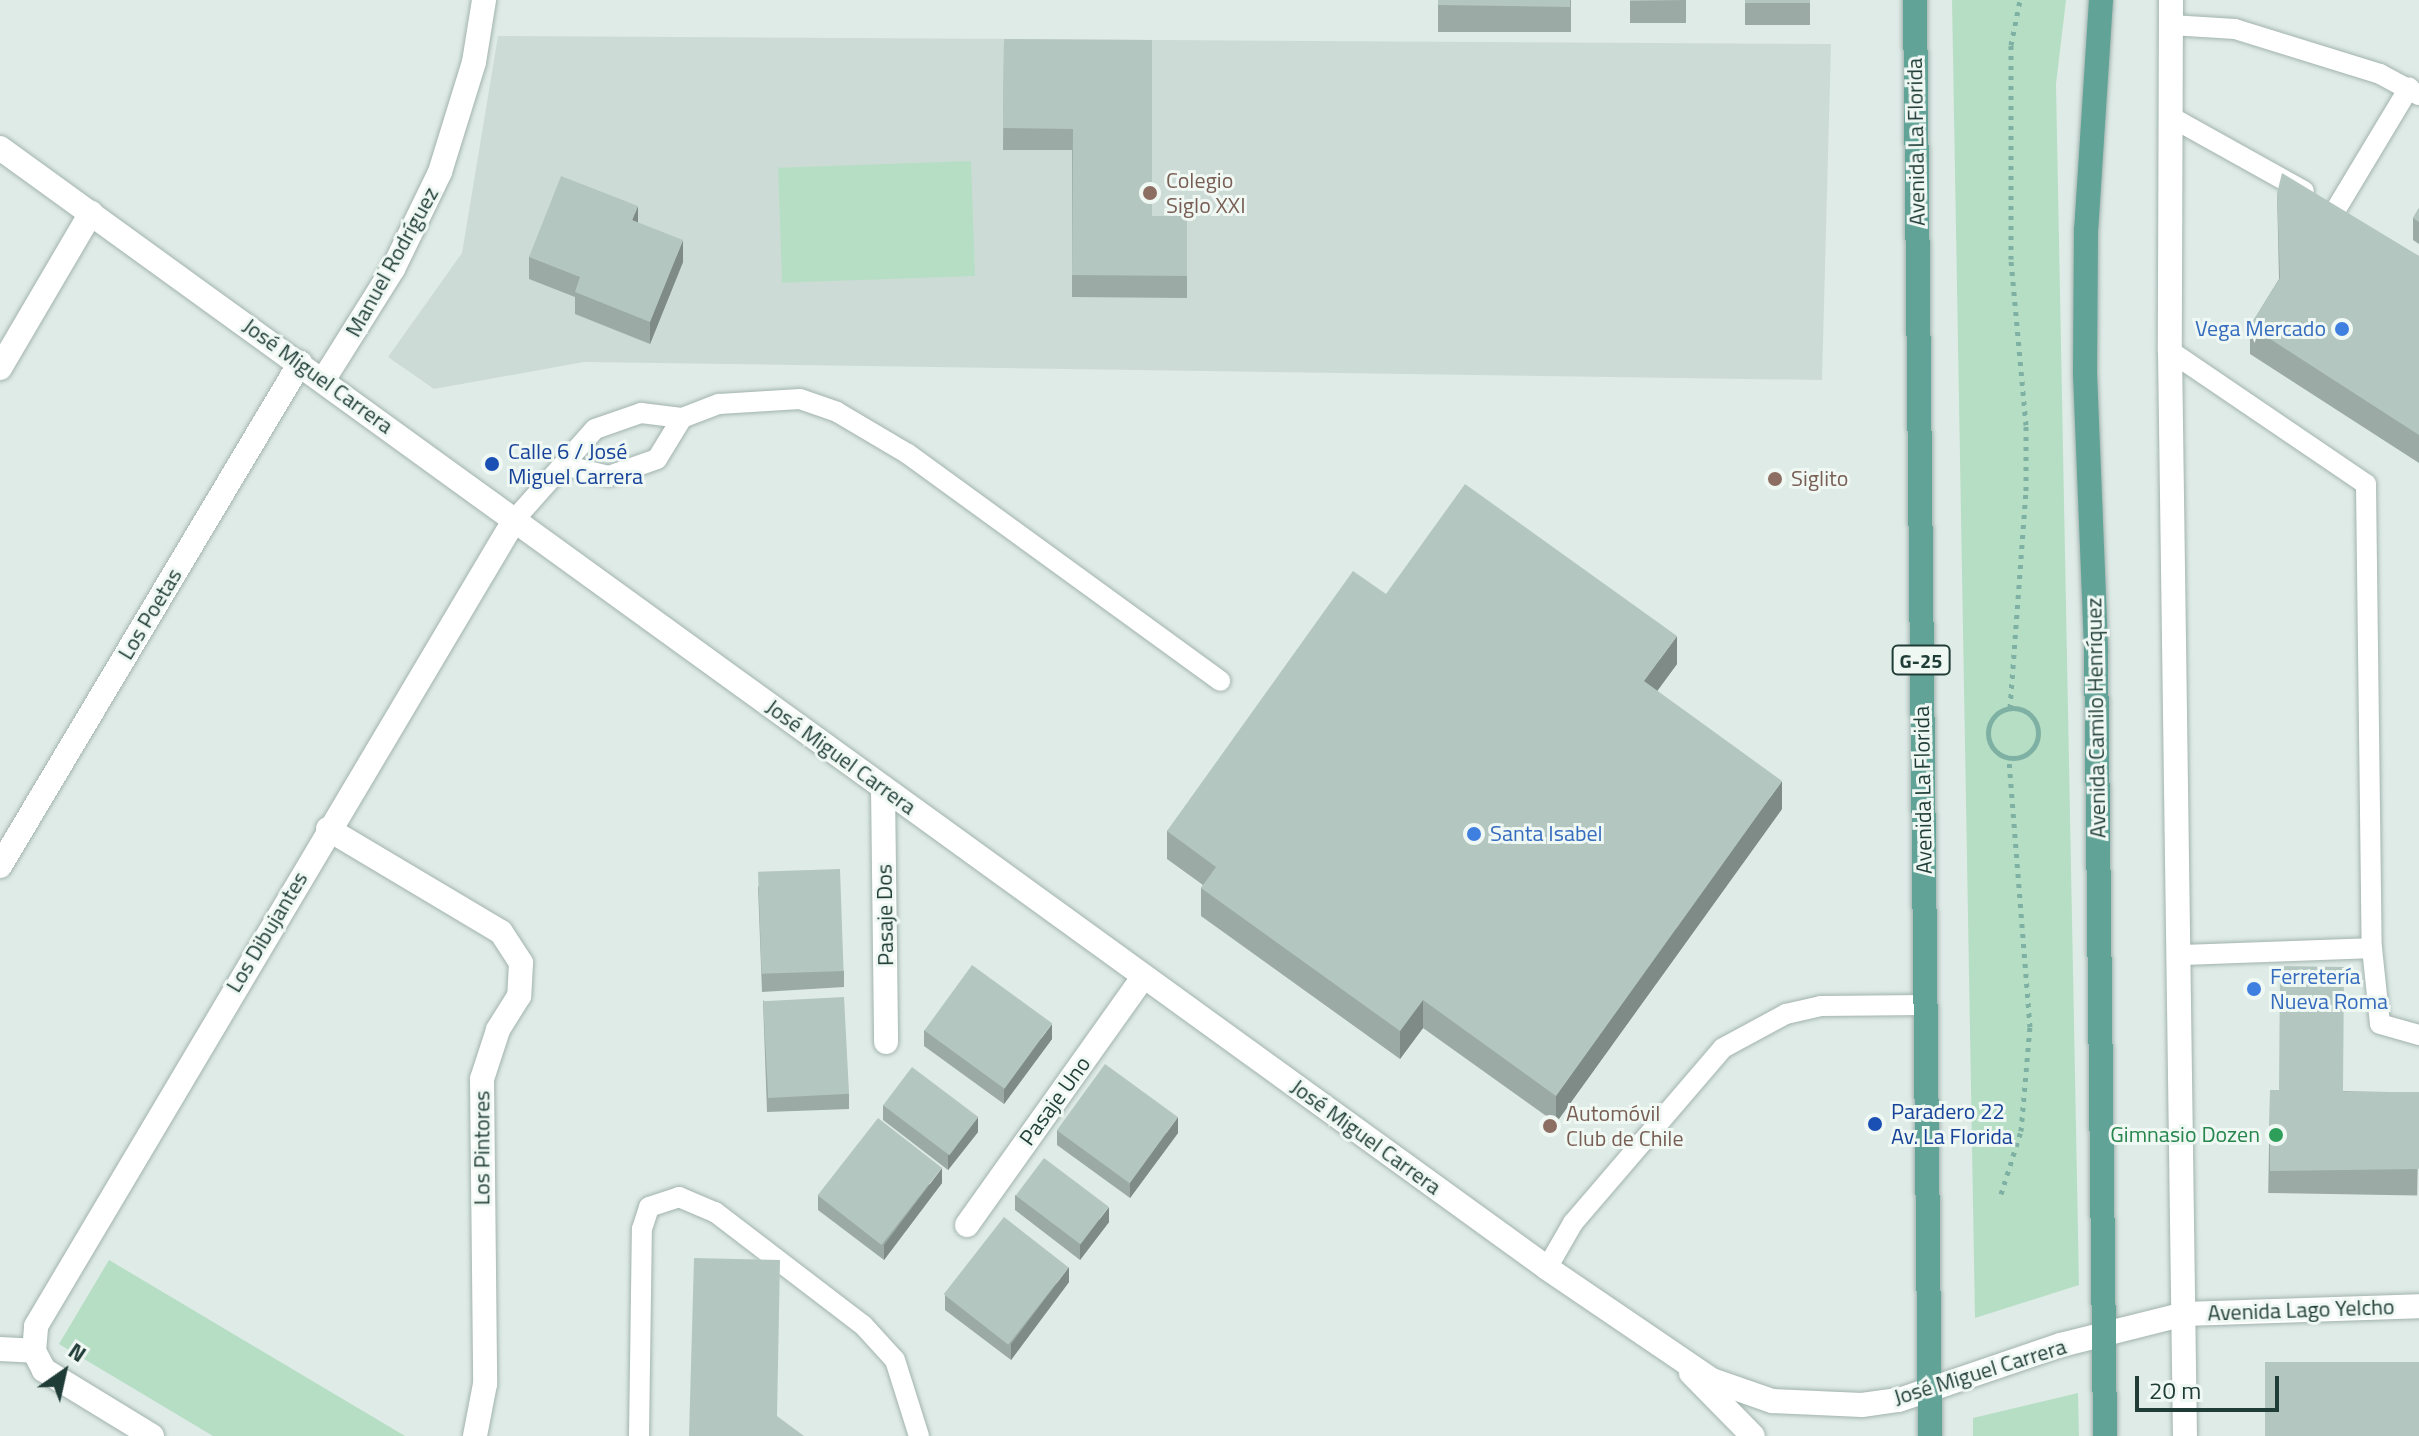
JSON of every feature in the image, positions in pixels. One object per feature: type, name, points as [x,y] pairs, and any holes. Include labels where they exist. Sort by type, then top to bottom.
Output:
[{"type":"main road","name":"Avenida La Florida","points":[[1915,0],[1930,1436]]},
{"type":"main road","name":"Avenida Camilo Henríquez","points":[[2101,0],[2090,127],[2085,373],[2096,652],[2105,1436]]},
{"type":"street","name":"Manuel Rodríguez","points":[[324,379],[393,269],[440,172],[474,62],[484,0]]},
{"type":"street","points":[[2171,0],[2170,351],[2185,1436]]},
{"type":"street","name":"José Miguel Carrera","points":[[0,148],[324,379],[883,788],[1684,1365],[1742,1392],[1804,1406],[1862,1405],[1929,1391],[2061,1345],[2104,1337],[2184,1314]]},
{"type":"street","points":[[0,368],[91,213]]},
{"type":"street","name":"Los Poetas","points":[[0,866],[300,363]]},
{"type":"street","name":"Los Dibujantes","points":[[34,1351],[40,1316],[515,519]]},
{"type":"street","name":"Pasaje Dos","points":[[883,788],[886,1042]]},
{"type":"street","name":"Los Pintores","points":[[328,829],[501,932],[521,963],[519,996],[498,1030],[482,1079],[485,1384],[475,1436]]},
{"type":"street","name":"Pasaje Uno","points":[[967,1225],[1144,976]]},
{"type":"street","name":"Avenida Lago Yelcho","points":[[2184,1314],[2419,1306]]},
{"type":"street","points":[[0,1349],[34,1351],[53,1378],[152,1436]]},
{"type":"street","name":"José Miguel Carrera","points":[[1684,1365],[1753,1436]]},
{"type":"lane","points":[[2171,25],[2235,29],[2380,74],[2414,91],[2335,211]]},
{"type":"lane","points":[[2171,117],[2242,152],[2359,226]]},
{"type":"lane","points":[[2170,351],[2366,484],[2372,948],[2380,1024],[2419,1035]]},
{"type":"lane","points":[[515,519],[567,466],[595,429],[641,413],[682,418],[719,404],[757,398],[800,399],[837,412],[908,454],[1220,681]]},
{"type":"lane","points":[[567,466],[609,476],[657,459],[682,418]]},
{"type":"lane","points":[[2179,955],[2372,948]]},
{"type":"lane","points":[[1547,1268],[1573,1223],[1723,1048],[1786,1014],[1857,1005],[1925,1005]]},
{"type":"lane","points":[[639,1436],[642,1229],[649,1207],[679,1197],[715,1212],[863,1325],[895,1360],[919,1436]]},
{"type":"path","points":[[2010,708],[2026,491],[2026,425],[2011,259],[2011,45],[2020,0]]},
{"type":"path","points":[[2010,708],[2030,715],[2038,735],[2029,753],[2009,758],[1999,755],[1988,738],[1992,718],[2010,708]]},
{"type":"path","points":[[2001,1194],[2021,1131],[2030,1027],[2009,758]]},
{"type":"shaded area","name":"Colegio Siglo XXI","points":[[498,36],[1831,44],[1822,380],[584,362],[434,389],[388,357],[462,253]]},
{"type":"green space","points":[[1952,0],[2066,0],[2056,84],[2079,1285],[1975,1318]]},
{"type":"green space","points":[[971,161],[975,276],[782,283],[778,168]]},
{"type":"green space","points":[[109,1260],[405,1436],[213,1436],[59,1344]]},
{"type":"green space","points":[[2078,1393],[2079,1436],[1973,1436],[1973,1418]]},
{"type":"building","points":[[1438,0],[1570,0],[1570,7],[1438,5]]},
{"type":"building","points":[[1745,0],[1810,0],[1810,3],[1745,3]]},
{"type":"building","points":[[1004,39],[1152,40],[1152,216],[1187,216],[1187,276],[1072,275],[1073,129],[1003,128]]},
{"type":"building","name":"Vega Mercado","points":[[2282,173],[2419,256],[2419,435],[2250,326],[2280,278],[2277,193]]},
{"type":"building","points":[[561,176],[638,206],[632,220],[683,240],[650,322],[575,292],[580,277],[529,257]]},
{"type":"building","points":[[2419,208],[2419,222],[2413,218]]},
{"type":"building","name":"Santa Isabel","points":[[1465,484],[1677,636],[1644,681],[1782,781],[1556,1096],[1423,1000],[1400,1031],[1201,888],[1216,867],[1167,831],[1353,571],[1386,594]]},
{"type":"building","points":[[840,869],[844,971],[762,974],[758,872]]},
{"type":"building","points":[[972,965],[1052,1023],[1004,1089],[924,1031]]},
{"type":"building","points":[[2280,966],[2344,967],[2343,1092],[2419,1092],[2419,1169],[2270,1171],[2270,1090],[2279,1090]]},
{"type":"building","points":[[844,997],[849,1094],[768,1098],[763,1001]]},
{"type":"building","points":[[1105,1064],[1178,1117],[1130,1183],[1057,1130]]},
{"type":"building","points":[[912,1067],[978,1117],[949,1155],[883,1105]]},
{"type":"building","points":[[878,1118],[942,1168],[881,1245],[818,1195]]},
{"type":"building","points":[[1044,1158],[1109,1207],[1080,1244],[1016,1196]]},
{"type":"building","points":[[1004,1217],[1069,1267],[1008,1345],[944,1294]]},
{"type":"building","points":[[694,1258],[780,1260],[777,1416],[804,1436],[689,1436]]},
{"type":"building","points":[[2265,1362],[2419,1362],[2419,1436],[2265,1436]]},
{"type":"place","name":"Colegio Siglo XXI","points":[[1150,193]]},
{"type":"place","name":"Vega Mercado","points":[[2342,329]]},
{"type":"place","name":"Calle 6 / José Miguel Carrera","points":[[492,464]]},
{"type":"place","name":"Siglito","points":[[1775,479]]},
{"type":"place","name":"Santa Isabel","points":[[1474,834]]},
{"type":"place","name":"Ferretería Nueva Roma","points":[[2254,989]]},
{"type":"place","name":"Paradero 22 Av. La Florida","points":[[1875,1124]]},
{"type":"place","name":"Automóvil Club de Chile","points":[[1550,1126]]},
{"type":"place","name":"Gimnasio Dozen","points":[[2276,1135]]}]
